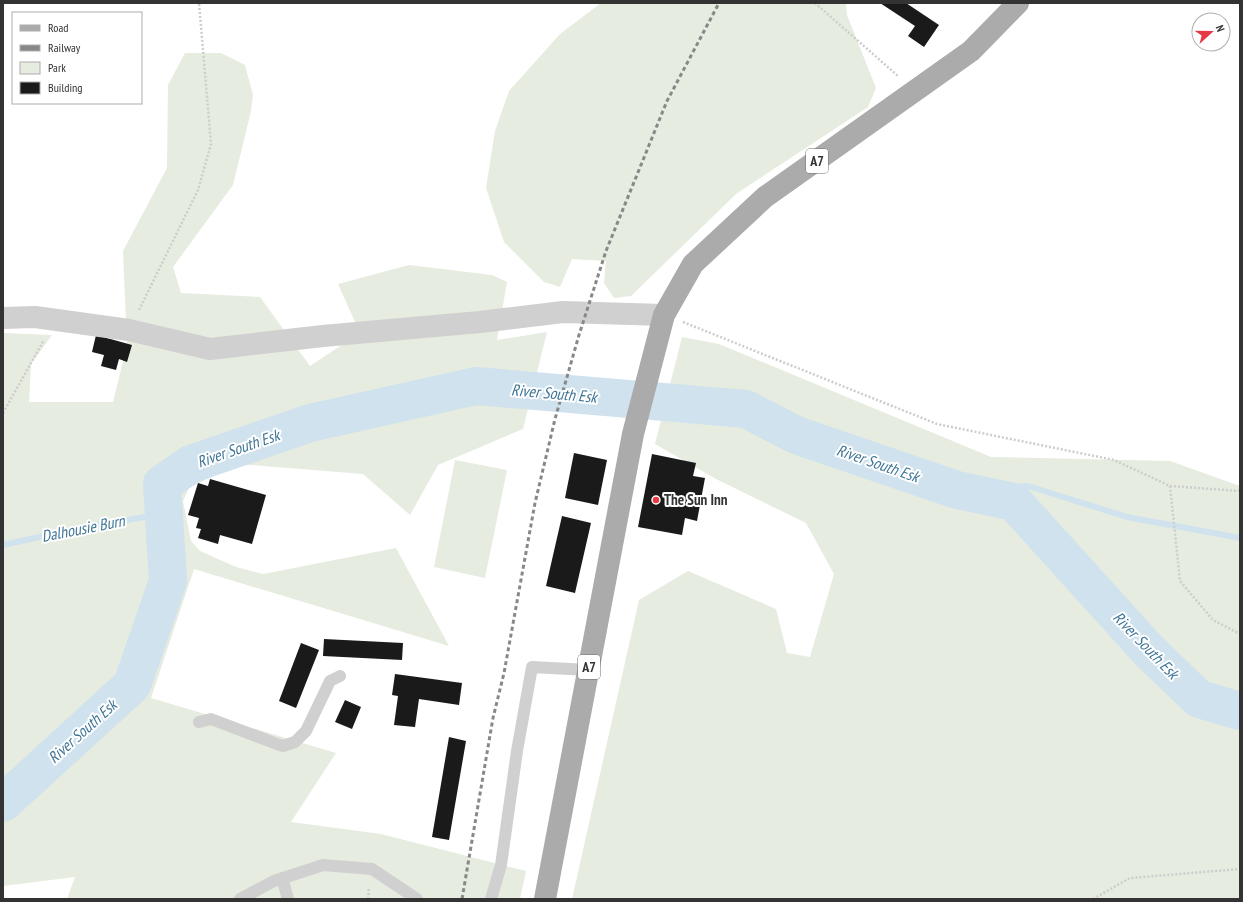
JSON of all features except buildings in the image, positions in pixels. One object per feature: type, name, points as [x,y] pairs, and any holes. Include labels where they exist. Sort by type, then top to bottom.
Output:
[{"type":"main road","name":"A7","points":[[544,899],[633,434],[664,315],[693,264],[765,197],[971,51],[1018,3]]},
{"type":"street","points":[[3,318],[35,317],[129,330],[210,349],[323,336],[480,322],[563,312],[664,315]]},
{"type":"lane","points":[[491,899],[501,865],[517,751],[532,667],[588,670]]},
{"type":"lane","points":[[199,722],[211,719],[283,746],[295,742],[306,731],[330,681],[340,676]]},
{"type":"lane","points":[[240,899],[274,881],[323,865],[372,869],[417,899]]},
{"type":"lane","points":[[282,878],[288,899]]},
{"type":"path","points":[[129,330],[198,190],[211,144],[199,3]]},
{"type":"path","points":[[815,3],[915,91]]},
{"type":"path","points":[[664,315],[937,424],[1114,460],[1170,486],[1240,491]]},
{"type":"path","points":[[3,413],[56,320]]},
{"type":"path","points":[[1170,486],[1180,581],[1213,620],[1240,634]]},
{"type":"path","points":[[1093,899],[1130,878],[1240,869]]},
{"type":"green space","points":[[601,3],[846,3],[847,15],[876,88],[868,107],[736,194],[631,296],[614,298],[604,283],[606,261],[572,259],[560,287],[544,282],[504,242],[486,188],[495,131],[509,91],[560,34]]},
{"type":"green space","points":[[185,53],[221,53],[245,65],[253,95],[251,111],[233,185],[173,267],[181,293],[260,297],[310,366],[360,333],[338,284],[409,265],[492,275],[507,282],[497,340],[547,332],[523,429],[438,465],[410,515],[363,474],[238,464],[189,488],[183,501],[191,541],[200,551],[236,567],[263,574],[396,548],[449,646],[194,569],[151,698],[336,753],[291,822],[381,834],[526,871],[520,899],[67,899],[75,877],[3,886],[3,333],[52,335],[31,364],[29,402],[113,402],[127,345],[123,251],[167,168],[168,85]]},
{"type":"green space","points":[[682,337],[719,344],[991,457],[1170,461],[1240,486],[1240,899],[572,899],[639,600],[688,571],[776,609],[787,653],[810,657],[834,574],[806,523],[716,479],[655,444]]},
{"type":"green space","points":[[455,460],[507,470],[485,578],[434,567]]},
{"type":"waterway","name":"River South Esk","points":[[3,803],[132,685],[168,581],[162,484],[191,464],[310,423],[476,386],[746,409],[796,435],[957,490],[1014,502],[1149,651],[1199,699],[1240,711]]},
{"type":"waterway","points":[[957,490],[1028,486],[1127,517],[1240,538]]},
{"type":"waterway","name":"Dalhousie Burn","points":[[3,545],[89,526],[164,514]]},
{"type":"railway","points":[[462,899],[493,718],[504,673],[535,503],[555,419],[579,335],[606,251],[667,101],[719,3]]},
{"type":"place","name":"The Sun Inn","points":[[656,500]]}]
